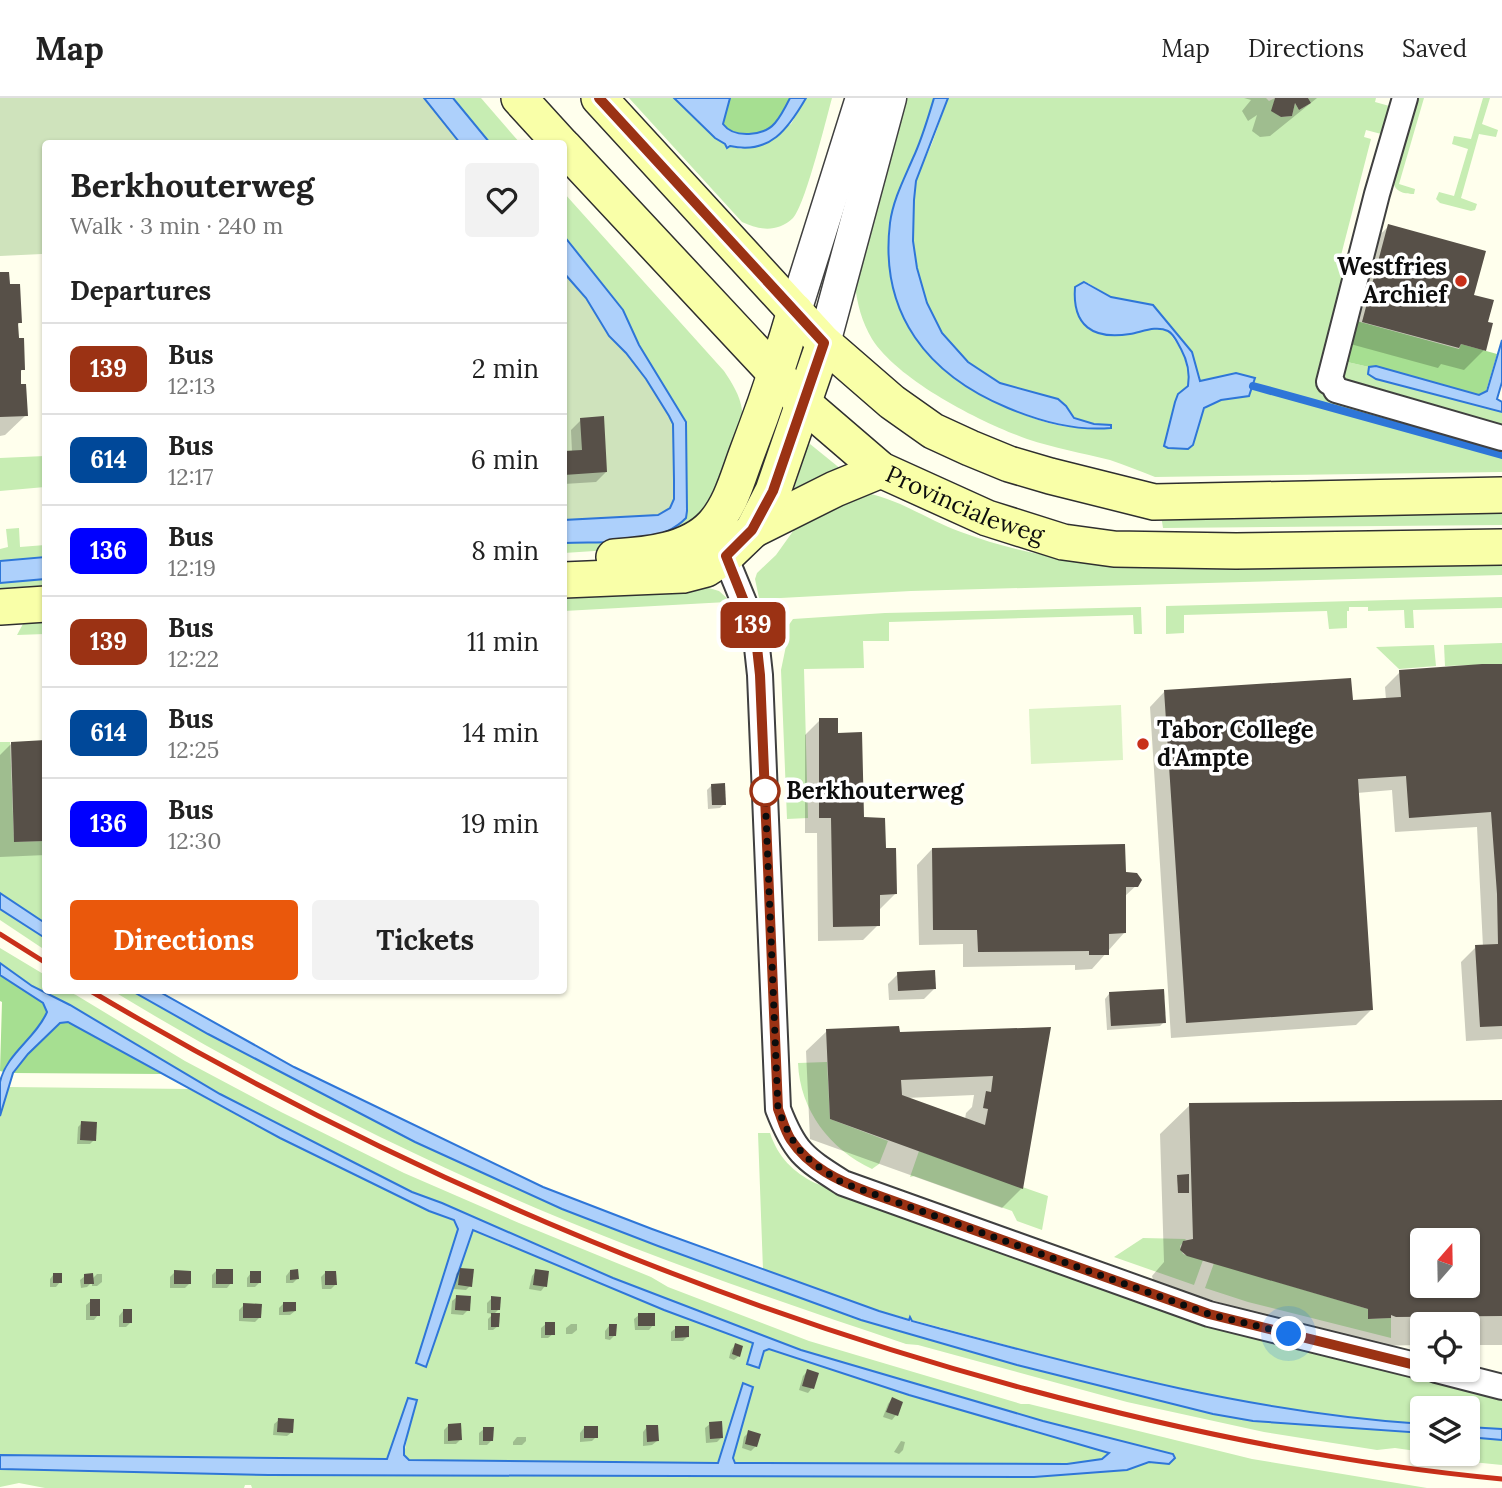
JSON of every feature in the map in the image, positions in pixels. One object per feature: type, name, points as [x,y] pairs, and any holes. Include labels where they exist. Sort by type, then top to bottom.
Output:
[{"type":"main road","name":"Provincialeweg","points":[[519,98],[557,140]]},
{"type":"main road","points":[[599,98],[824,343],[892,402],[933,431],[1009,464],[1154,502],[1502,495]]},
{"type":"main road","name":"Provincialeweg","points":[[567,150],[803,403],[881,470],[987,518],[1039,536],[1088,547],[1237,551],[1502,547]]},
{"type":"main road","points":[[567,580],[683,575],[706,569],[719,541],[728,503],[776,376],[795,311]]},
{"type":"main road","points":[[752,530],[773,491],[824,343]]},
{"type":"main road","points":[[567,559],[652,554],[695,538],[719,541],[752,530],[835,489],[881,470]]},
{"type":"main road","points":[[0,607],[42,604]]},
{"type":"street","points":[[795,311],[862,98]]},
{"type":"street","points":[[824,343],[890,98]]},
{"type":"street","points":[[1405,98],[1329,382],[1332,382],[1336,390],[1502,438]]},
{"type":"street","points":[[719,541],[755,629],[760,675],[778,1109],[790,1139],[809,1161],[843,1183],[1209,1314],[1410,1364]]},
{"type":"street","points":[[1480,1381],[1502,1387]]},
{"type":"green space","points":[[0,98],[424,98],[458,140],[42,140],[42,254],[0,256]]},
{"type":"green space","points":[[453,98],[481,98],[517,140],[488,140]]},
{"type":"green space","points":[[629,98],[674,98],[715,138],[741,149],[791,124],[806,98],[832,98],[809,181],[793,218],[781,226],[768,229],[742,222]]},
{"type":"green space","points":[[730,98],[790,98],[770,127],[757,133],[741,134],[723,124]]},
{"type":"green space","points":[[899,98],[934,98],[892,211],[888,251],[892,281],[900,309],[913,334],[931,356],[953,376],[1006,407],[1062,426],[1110,425],[1074,418],[1057,399],[1018,389],[982,373],[961,357],[944,337],[931,314],[915,262],[912,208],[917,177],[948,98],[1266,98],[1269,101],[1275,98],[1272,111],[1281,117],[1292,116],[1295,103],[1299,110],[1311,103],[1308,98],[1376,98],[1375,102],[1393,107],[1385,135],[1366,130],[1364,137],[1371,139],[1338,267],[1350,271],[1320,378],[1502,445],[1502,472],[1155,477],[1110,460],[1047,445],[1008,432],[964,411],[921,385],[884,355],[872,339],[860,313],[855,284]],"holes":[[[1088,283],[1111,297],[1153,305],[1191,352],[1200,381],[1236,373],[1249,396],[1215,402],[1200,415],[1178,394],[1188,386],[1189,376],[1183,352],[1168,331],[1158,328],[1128,334],[1099,334],[1074,299],[1075,287]]]},
{"type":"green space","points":[[1415,98],[1424,98],[1399,184],[1415,189],[1414,194],[1399,191],[1393,179]]},
{"type":"green space","points":[[1483,98],[1490,98],[1482,124],[1498,130],[1496,137],[1479,134],[1461,198],[1477,204],[1475,210],[1471,211],[1440,203],[1436,199],[1439,192],[1454,196],[1468,149],[1452,144],[1454,136],[1471,139]]},
{"type":"green space","points":[[567,196],[724,371],[741,405],[739,436],[701,523],[640,548],[567,553],[567,543],[633,539],[687,511],[686,422],[639,345],[623,310],[567,240]]},
{"type":"green space","points":[[567,276],[586,298],[609,336],[646,379],[673,424],[674,499],[670,508],[658,515],[567,520]]},
{"type":"green space","points":[[1353,320],[1459,349],[1461,344],[1497,354],[1486,391],[1479,395],[1376,366],[1343,361]]},
{"type":"green space","points":[[1343,361],[1369,367],[1368,374],[1376,379],[1502,412],[1502,432],[1351,388],[1340,375]]},
{"type":"green space","points":[[808,445],[847,474],[791,498]]},
{"type":"green space","points":[[42,456],[42,487],[0,491],[0,458]]},
{"type":"green space","points":[[860,492],[887,499],[948,527],[982,539],[1023,551],[1087,562],[1131,566],[1502,554],[1502,575],[911,591],[759,598],[755,579],[757,573],[776,555],[796,527]]},
{"type":"green space","points":[[1502,507],[1502,525],[1163,528],[1161,515]]},
{"type":"green space","points":[[19,528],[20,547],[42,545],[42,557],[0,561],[0,549],[8,547],[6,529]]},
{"type":"green space","points":[[42,579],[42,589],[0,593],[0,583]]},
{"type":"green space","points":[[702,586],[719,591],[729,600],[567,611],[567,593]]},
{"type":"green space","points":[[1502,597],[1502,608],[1413,610],[1414,628],[1405,628],[1404,610],[1368,611],[1368,607],[1349,607],[1347,628],[1329,629],[1327,611],[1184,615],[1184,633],[1166,634],[1166,606]]},
{"type":"green space","points":[[1141,607],[1142,634],[1134,634],[1133,615],[889,622],[889,641],[863,641],[864,668],[804,669],[808,818],[787,819],[781,670],[788,626],[793,619],[885,613]]},
{"type":"green space","points":[[42,617],[42,634],[17,635],[24,622]]},
{"type":"green space","points":[[1502,643],[1502,664],[1445,666],[1444,645]]},
{"type":"green space","points":[[1434,645],[1436,666],[1399,669],[1376,647]]},
{"type":"green space","points":[[1121,705],[1123,760],[1031,764],[1029,709]]},
{"type":"green space","points":[[0,742],[10,742],[14,842],[42,841],[42,921],[0,893]]},
{"type":"green space","points":[[0,909],[42,936],[42,948],[0,920]]},
{"type":"green space","points":[[0,948],[42,973],[42,991],[32,986],[0,963]]},
{"type":"green space","points":[[0,975],[43,1003],[47,1009],[42,1024],[18,1050],[4,1072],[0,1071]]},
{"type":"green space","points":[[48,994],[76,995],[185,1061],[404,1173],[651,1277],[668,1287],[809,1341],[1021,1404],[1252,1459],[1427,1488],[252,1488],[251,1485],[245,1485],[244,1488],[45,1488],[19,1483],[0,1487],[0,1469],[269,1475],[1034,1477],[1127,1470],[1149,1462],[1169,1464],[1173,1454],[1043,1421],[801,1350],[613,1278],[412,1192],[220,1094]]},
{"type":"green space","points":[[118,994],[137,994],[415,1142],[562,1209],[861,1320],[1017,1365],[1213,1414],[1253,1421],[1410,1432],[1410,1450],[1377,1450],[1264,1432],[1127,1402],[906,1344],[693,1270],[508,1196],[336,1115],[223,1055]]},
{"type":"green space","points":[[64,1022],[77,1026],[162,1074],[13,1073],[49,1031]]},
{"type":"green space","points":[[827,1062],[830,1119],[888,1141],[879,1164],[872,1169],[843,1151],[831,1139],[811,1112],[804,1097],[798,1063]]},
{"type":"green space","points":[[8,1087],[189,1089],[280,1138],[429,1211],[454,1220],[458,1229],[426,1366],[473,1230],[664,1310],[753,1343],[759,1368],[764,1351],[769,1349],[909,1395],[1109,1453],[1102,1459],[1067,1464],[735,1463],[733,1458],[753,1387],[743,1383],[719,1463],[408,1460],[404,1455],[409,1428],[408,1398],[387,1459],[0,1455],[0,1116]]},
{"type":"green space","points":[[758,1133],[770,1133],[787,1163],[815,1183],[1179,1314],[1255,1337],[1410,1375],[1410,1382],[1437,1382],[1502,1398],[1502,1429],[1480,1428],[1480,1396],[1410,1396],[1410,1423],[1271,1408],[1147,1383],[879,1311],[763,1270]]},
{"type":"green space","points":[[919,1151],[1048,1196],[1042,1230],[1017,1221],[1012,1211],[914,1176],[910,1177]]},
{"type":"green space","points":[[1143,1238],[1186,1239],[1180,1246],[1183,1254],[1203,1260],[1194,1285],[1114,1257]]},
{"type":"green space","points":[[1214,1263],[1368,1309],[1369,1319],[1391,1318],[1391,1338],[1248,1302],[1205,1288]]},
{"type":"green space","points":[[1480,1438],[1502,1440],[1502,1465],[1480,1463]]},
{"type":"water","points":[[424,98],[453,98],[488,140],[458,140]]},
{"type":"water","points":[[674,98],[730,98],[723,124],[734,132],[749,134],[764,131],[775,123],[790,98],[806,98],[785,129],[767,143],[756,147],[727,148]]},
{"type":"water","points":[[934,98],[948,98],[916,181],[913,241],[927,303],[942,333],[968,362],[1000,383],[1058,399],[1074,418],[1094,424],[1111,425],[1111,428],[1072,427],[1046,421],[1008,408],[980,394],[954,378],[933,359],[915,337],[901,313],[893,286],[889,256],[891,214]]},
{"type":"water","points":[[567,240],[623,310],[639,345],[686,422],[686,518],[674,528],[645,539],[567,543],[567,520],[658,515],[670,508],[674,499],[673,424],[646,379],[609,336],[586,298],[567,276]]},
{"type":"water","points":[[1084,282],[1111,297],[1153,305],[1192,352],[1200,381],[1236,373],[1255,378],[1249,396],[1221,400],[1204,408],[1193,445],[1188,449],[1164,446],[1178,394],[1188,386],[1188,371],[1183,353],[1172,334],[1163,329],[1105,335],[1088,327],[1081,321],[1075,300],[1075,287]]},
{"type":"water","points":[[1502,340],[1502,382],[1497,399],[1502,402],[1502,412],[1376,379],[1368,374],[1369,367],[1376,366],[1479,395],[1487,391]]},
{"type":"water","points":[[42,557],[42,579],[0,583],[0,561]]},
{"type":"water","points":[[0,893],[42,921],[42,936],[0,909]]},
{"type":"water","points":[[0,963],[42,991],[42,994],[48,994],[70,1005],[220,1094],[412,1192],[613,1278],[801,1350],[1043,1421],[1173,1454],[1175,1458],[1169,1464],[1149,1462],[1127,1470],[1034,1477],[269,1475],[0,1469],[0,1455],[387,1459],[408,1398],[417,1400],[404,1447],[404,1455],[409,1460],[718,1463],[743,1383],[753,1387],[733,1458],[735,1463],[1067,1464],[1102,1459],[1109,1453],[909,1395],[769,1349],[764,1351],[759,1368],[747,1364],[753,1343],[664,1310],[473,1230],[426,1367],[416,1363],[458,1229],[454,1220],[429,1211],[280,1138],[68,1022],[60,1023],[13,1073],[0,1116],[0,1082],[3,1072],[47,1012],[43,1003],[0,975]]},
{"type":"water","points":[[137,994],[163,994],[294,1067],[543,1187],[879,1311],[909,1320],[910,1317],[912,1321],[1058,1360],[1178,1388],[1299,1410],[1410,1423],[1410,1432],[1253,1421],[1213,1414],[1017,1365],[861,1320],[562,1209],[415,1142]]},
{"type":"water","points":[[1480,1428],[1502,1429],[1502,1440],[1480,1438]]},
{"type":"building","points":[[1275,98],[1308,98],[1311,103],[1299,110],[1295,103],[1292,116],[1281,117],[1271,111]]},
{"type":"building","points":[[1388,224],[1486,251],[1474,295],[1494,300],[1488,322],[1493,323],[1486,351],[1461,344],[1459,348],[1362,322]]},
{"type":"building","points":[[0,272],[9,272],[10,284],[20,284],[22,323],[18,323],[19,338],[24,338],[25,370],[21,370],[21,384],[26,384],[28,416],[0,417]]},
{"type":"building","points":[[604,416],[607,472],[567,475],[567,451],[582,450],[580,418]]},
{"type":"building","points":[[1502,664],[1502,1026],[1480,1027],[1475,945],[1498,944],[1491,812],[1409,818],[1406,776],[1358,779],[1373,1010],[1186,1023],[1164,690],[1351,678],[1353,700],[1401,697],[1399,670]]},
{"type":"building","points":[[819,718],[838,718],[838,733],[862,732],[864,817],[885,818],[886,848],[896,848],[897,894],[880,895],[880,926],[833,927],[831,818],[819,818]]},
{"type":"building","points":[[42,740],[42,841],[14,842],[11,742]]},
{"type":"building","points":[[725,783],[726,805],[712,805],[711,784]]},
{"type":"building","points":[[1125,844],[1126,872],[1137,873],[1142,880],[1138,887],[1126,887],[1126,933],[1109,934],[1109,955],[1089,955],[1089,951],[978,952],[977,930],[933,930],[932,848]]},
{"type":"building","points":[[935,970],[936,989],[898,991],[897,972]]},
{"type":"building","points":[[1164,989],[1166,1023],[1111,1026],[1109,992]]},
{"type":"building","points":[[899,1026],[900,1032],[1051,1027],[1023,1189],[830,1119],[826,1029]],"holes":[[[993,1076],[991,1092],[986,1091],[983,1108],[988,1109],[985,1125],[902,1095],[901,1080]]]},
{"type":"building","points":[[1502,1100],[1502,1316],[1480,1316],[1480,1312],[1410,1312],[1410,1317],[1391,1315],[1391,1318],[1368,1319],[1368,1309],[1187,1256],[1180,1250],[1183,1241],[1193,1239],[1189,1103]]},
{"type":"building","points":[[81,1121],[97,1122],[96,1141],[80,1140]]},
{"type":"building","points":[[1189,1174],[1189,1193],[1178,1193],[1177,1175]]},
{"type":"building","points":[[460,1268],[474,1269],[472,1287],[458,1285]]},
{"type":"building","points":[[216,1269],[233,1269],[233,1284],[216,1284]]},
{"type":"building","points":[[298,1269],[299,1279],[290,1280],[290,1270]]},
{"type":"building","points":[[535,1269],[549,1271],[547,1287],[533,1285]]},
{"type":"building","points":[[174,1270],[191,1271],[191,1284],[174,1284]]},
{"type":"building","points":[[250,1271],[261,1271],[261,1283],[250,1283]]},
{"type":"building","points":[[325,1271],[336,1271],[337,1285],[325,1285]]},
{"type":"building","points":[[53,1273],[62,1273],[62,1283],[53,1283]]},
{"type":"building","points":[[93,1273],[94,1284],[84,1284],[84,1274]]},
{"type":"building","points":[[456,1295],[471,1296],[470,1311],[455,1310]]},
{"type":"building","points":[[491,1296],[501,1297],[500,1310],[491,1310]]},
{"type":"building","points":[[90,1299],[100,1299],[100,1316],[90,1316]]},
{"type":"building","points":[[283,1302],[296,1302],[296,1311],[283,1312]]},
{"type":"building","points":[[243,1303],[262,1304],[261,1318],[243,1318]]},
{"type":"building","points":[[123,1309],[132,1309],[132,1323],[123,1323]]},
{"type":"building","points":[[491,1313],[500,1313],[499,1327],[491,1327]]},
{"type":"building","points":[[638,1313],[655,1313],[655,1326],[638,1326]]},
{"type":"building","points":[[545,1322],[555,1322],[555,1335],[545,1335]]},
{"type":"building","points":[[609,1324],[617,1324],[616,1336],[609,1336]]},
{"type":"building","points":[[675,1326],[689,1326],[689,1337],[675,1338]]},
{"type":"building","points":[[735,1343],[743,1346],[740,1357],[732,1354]]},
{"type":"building","points":[[807,1369],[819,1373],[814,1389],[802,1386]]},
{"type":"building","points":[[892,1397],[903,1402],[898,1416],[886,1412]]},
{"type":"building","points":[[278,1418],[294,1419],[293,1433],[277,1432]]},
{"type":"building","points":[[722,1421],[723,1438],[710,1439],[709,1422]]},
{"type":"building","points":[[461,1423],[462,1440],[448,1441],[448,1424]]},
{"type":"building","points":[[646,1425],[658,1425],[659,1441],[647,1442]]},
{"type":"building","points":[[584,1426],[598,1426],[598,1438],[584,1438]]},
{"type":"building","points":[[483,1427],[494,1427],[493,1441],[483,1441]]},
{"type":"building","points":[[748,1430],[761,1434],[757,1447],[745,1444]]},
{"type":"waterway","points":[[1253,386],[1502,455]]},
{"type":"railway","points":[[0,934],[42,960]]},
{"type":"railway","points":[[96,994],[313,1113],[428,1169],[662,1270],[782,1314],[1026,1389],[1144,1419],[1322,1455],[1502,1479]]},
{"type":"bus line","name":"139","points":[[599,98],[824,343],[773,491],[752,530],[726,556],[755,629],[760,675],[778,1109],[790,1139],[809,1161],[843,1183],[1209,1314],[1410,1364]]},
{"type":"place","name":"Westfries Archief","points":[[1461,281]]},
{"type":"place","name":"Tabor College d'Ampte","points":[[1143,744]]},
{"type":"place","name":"Berkhouterweg","points":[[765,791]]},
{"type":"route","points":[[765,791],[778,1109],[790,1139],[809,1161],[843,1183],[1209,1314],[1289,1334]]}]
